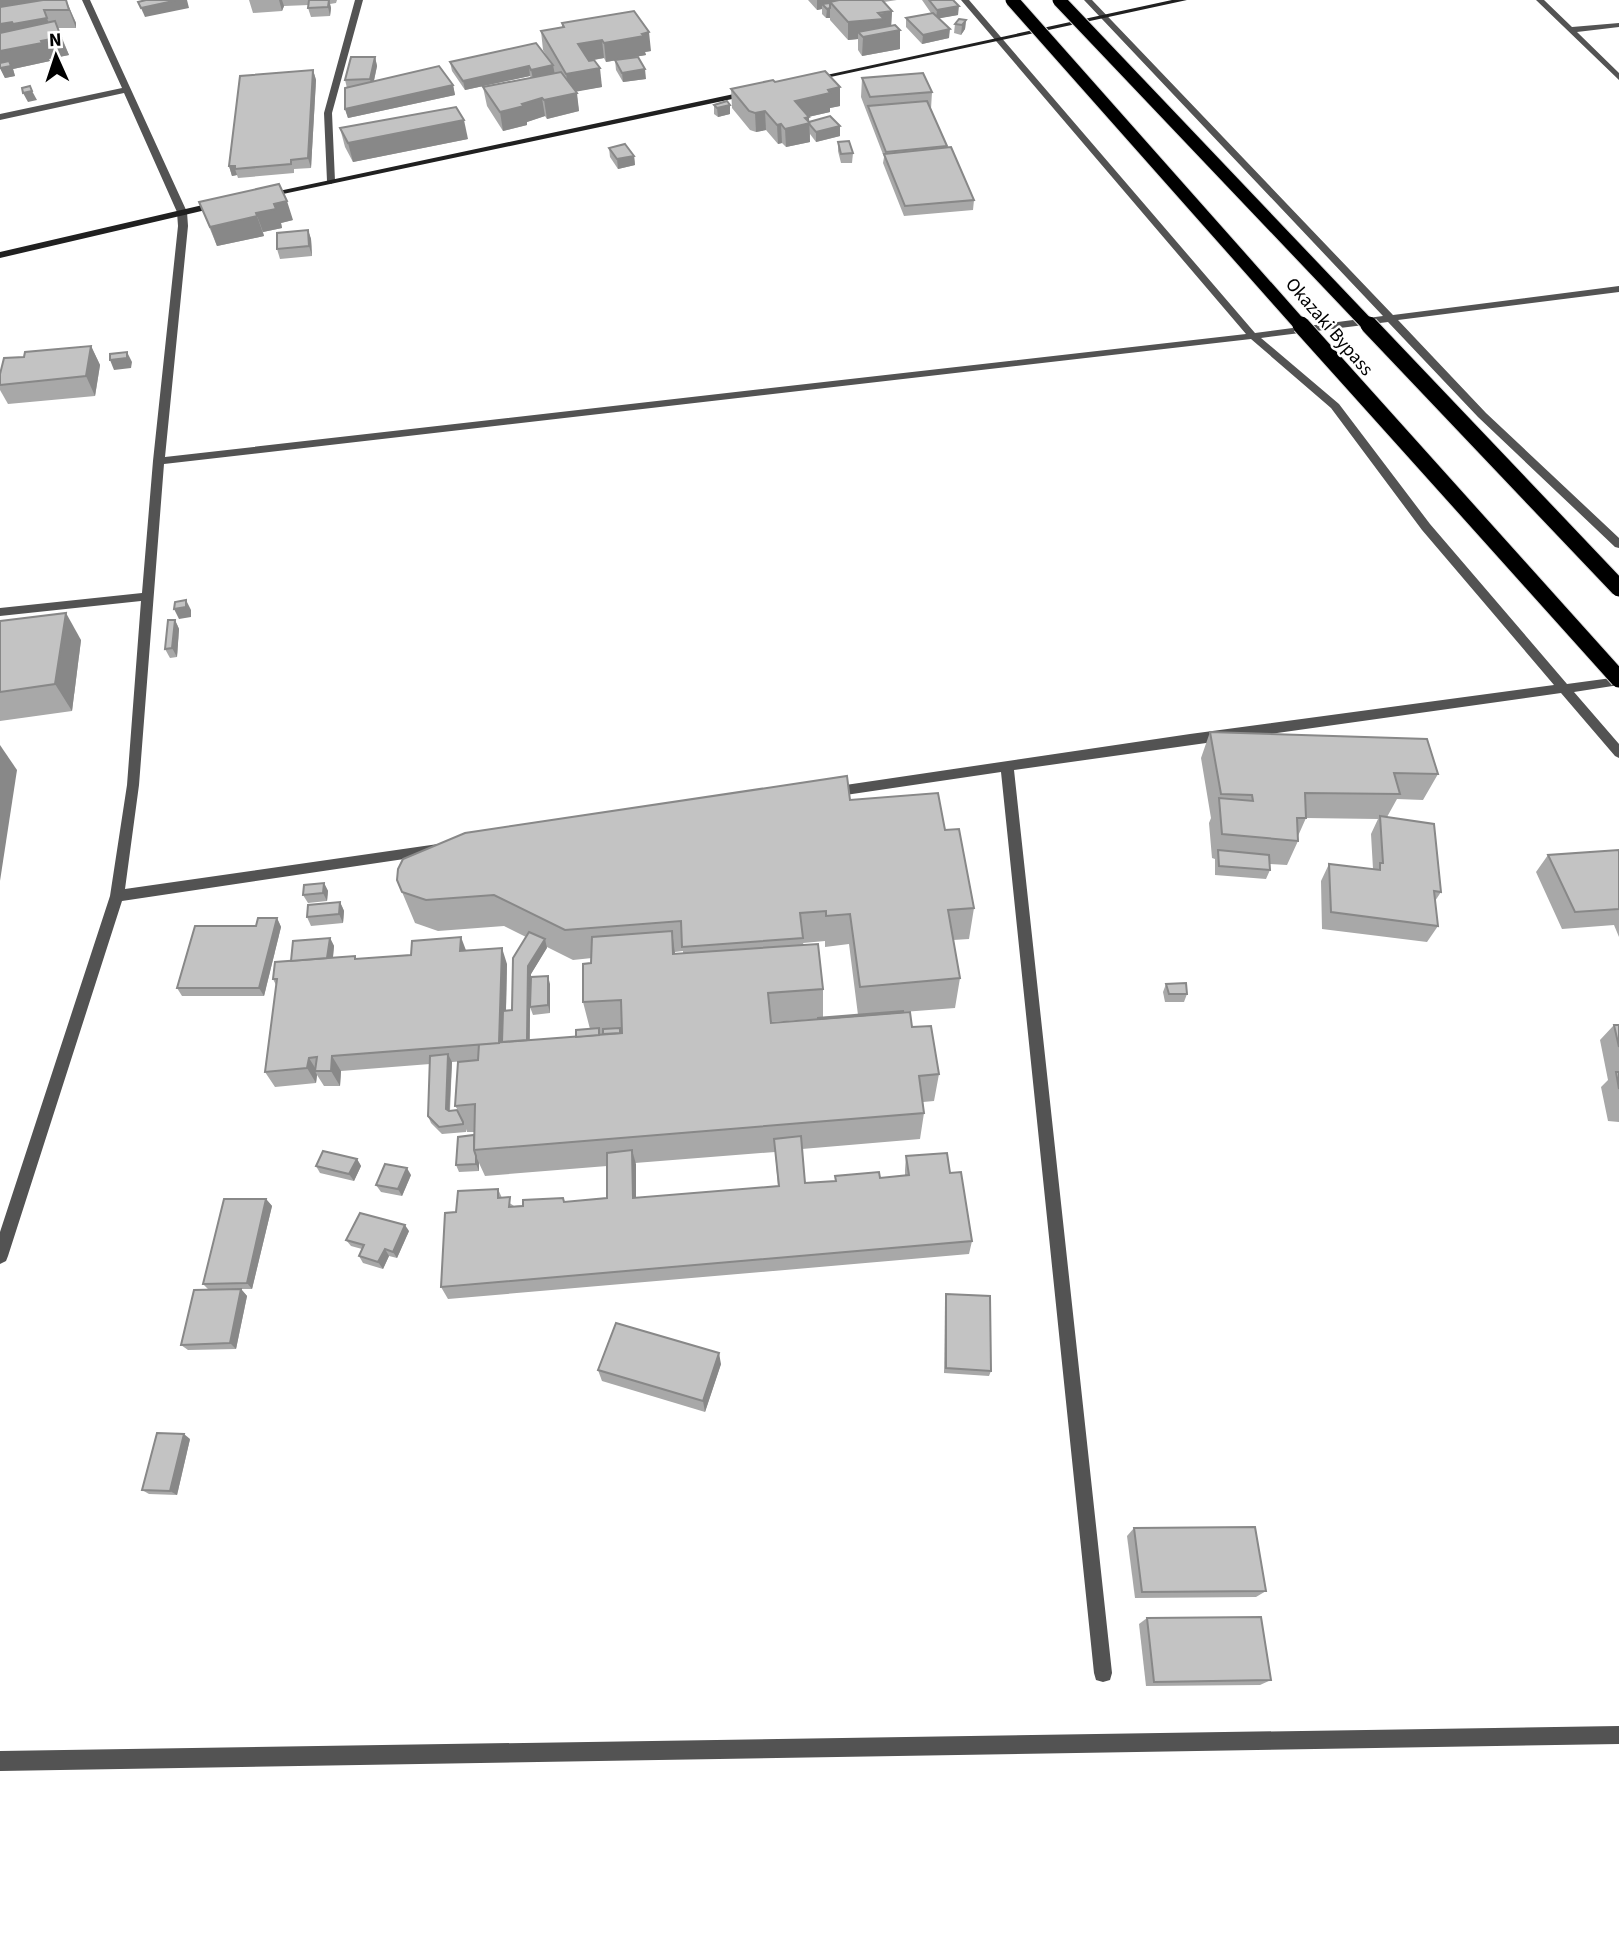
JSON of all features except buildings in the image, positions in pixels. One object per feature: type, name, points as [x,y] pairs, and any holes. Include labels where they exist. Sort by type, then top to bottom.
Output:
[{"type":"highway","name":"Okazaki Bypass","points":[[1012,0],[1619,680]]},
{"type":"highway","name":"Okazaki Bypass","points":[[1059,0],[1619,588]]},
{"type":"street","points":[[0,1256],[117,896],[133,785],[158,461],[183,226],[181,212],[86,0]]},
{"type":"street","points":[[331,181],[328,113],[359,0]]},
{"type":"street","points":[[965,0],[1252,335],[1335,406],[1426,527],[1619,753]]},
{"type":"street","points":[[1088,0],[1482,415],[1619,544]]},
{"type":"street","points":[[803,81],[1183,0]]},
{"type":"street","points":[[1540,0],[1619,78]]},
{"type":"street","points":[[1571,30],[1619,26]]},
{"type":"street","points":[[0,117],[125,90]]},
{"type":"street","points":[[249,198],[762,90]]},
{"type":"street","points":[[0,255],[236,201]]},
{"type":"street","points":[[158,461],[1252,335],[1619,289]]},
{"type":"street","points":[[0,612],[147,596]]},
{"type":"street","points":[[816,794],[1619,680]]},
{"type":"street","points":[[1007,766],[1103,1673]]},
{"type":"street","points":[[117,896],[446,848]]},
{"type":"street","points":[[0,1761],[1619,1735]]}]
